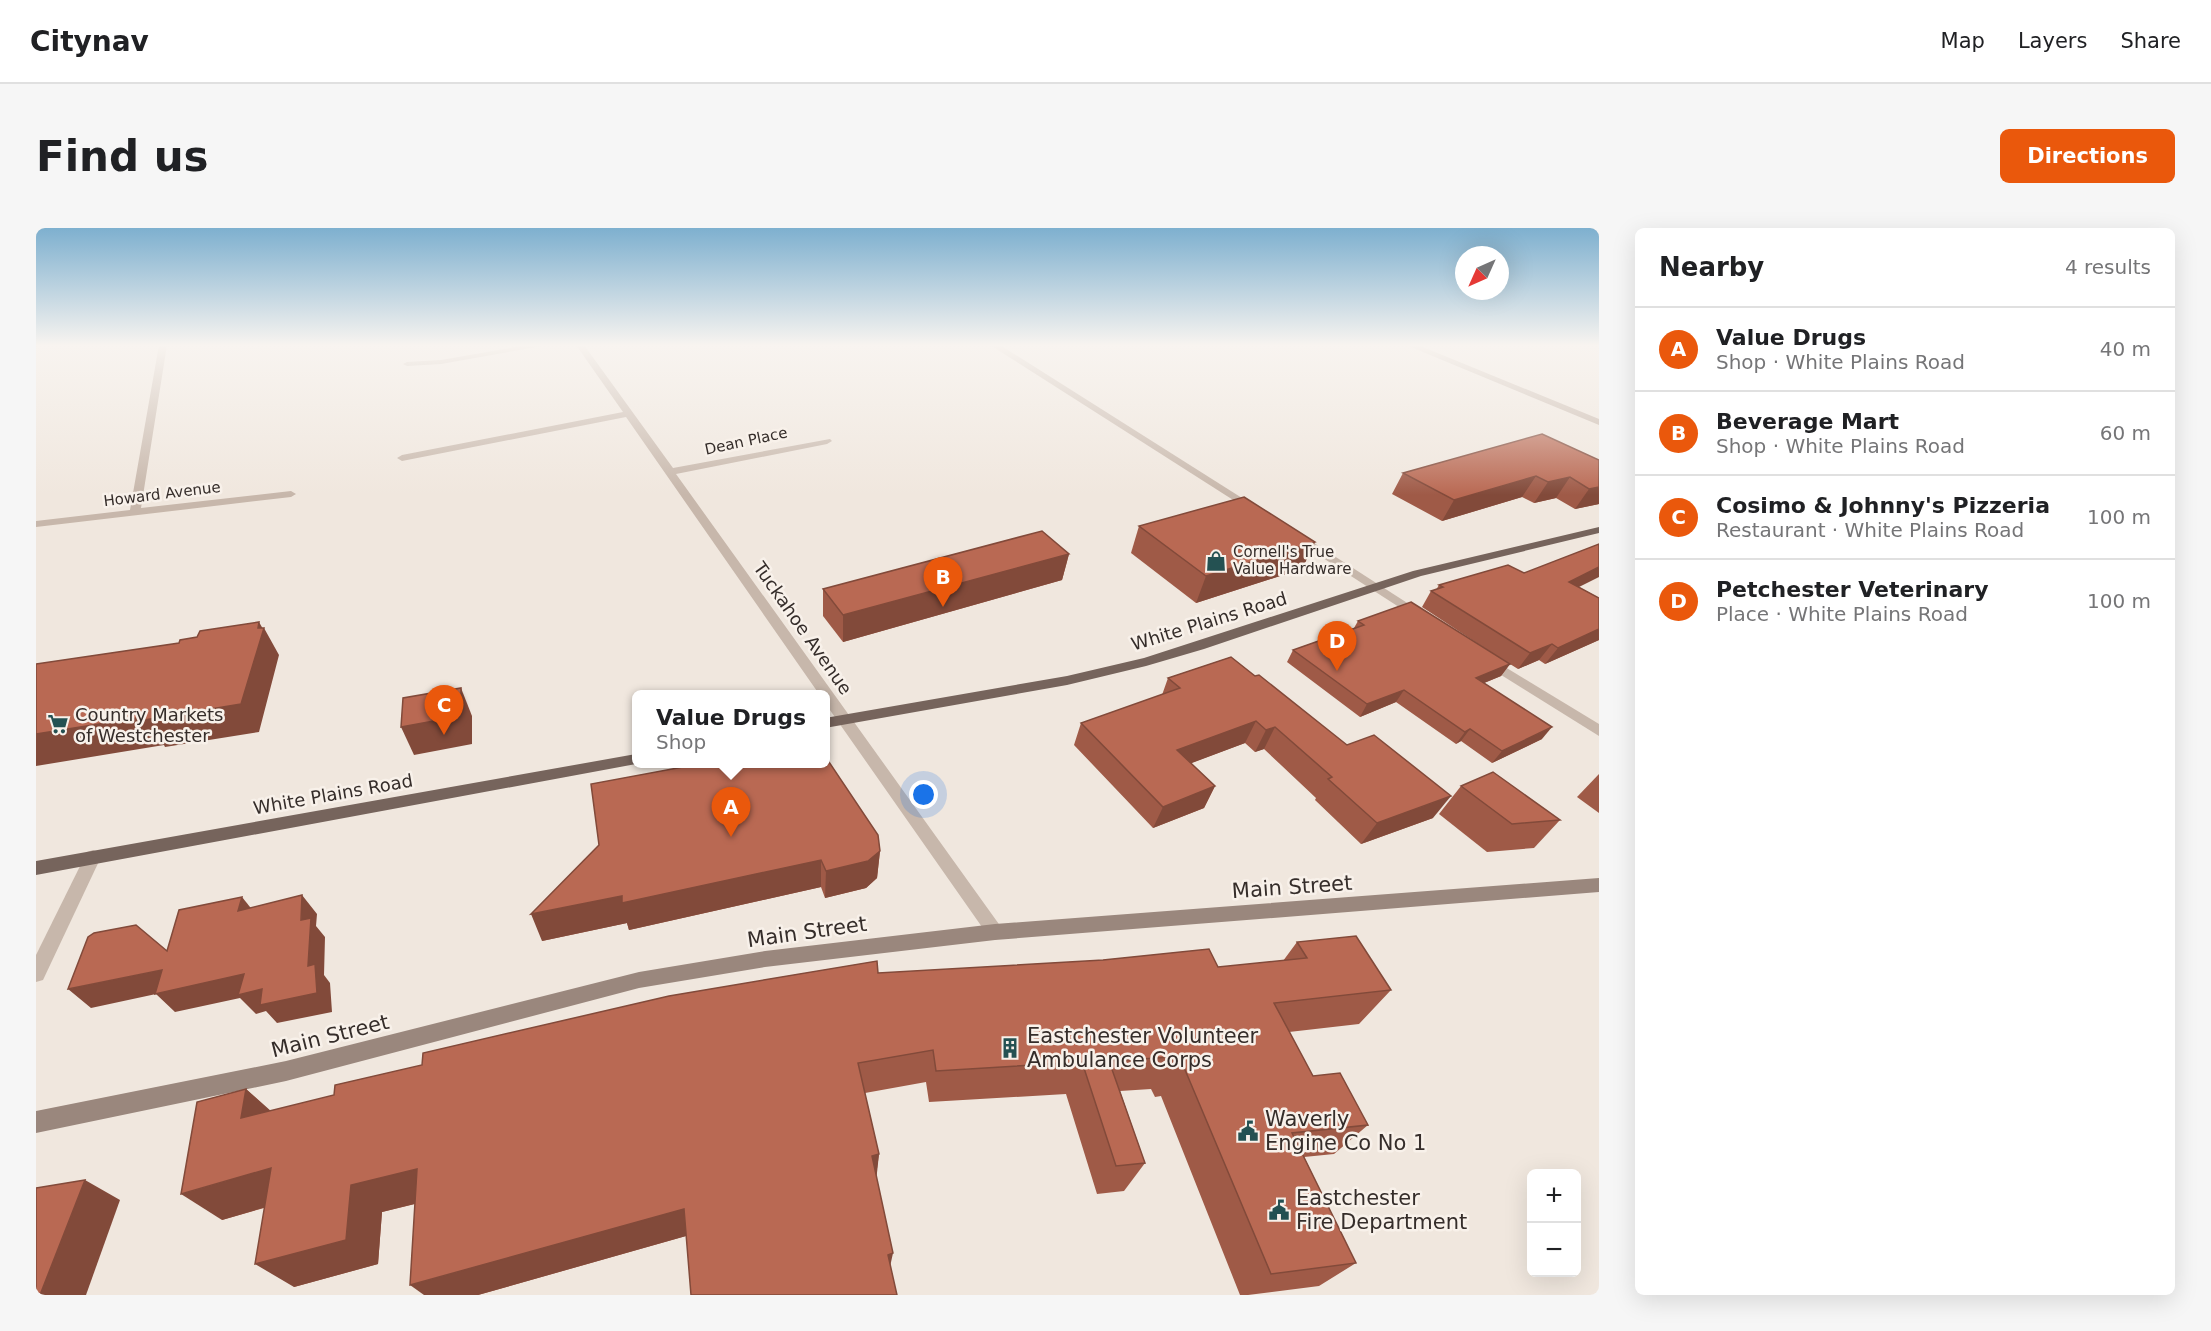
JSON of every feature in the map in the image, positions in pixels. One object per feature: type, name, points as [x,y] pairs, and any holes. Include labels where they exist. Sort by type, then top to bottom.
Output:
[{"type":"main road","name":"White Plains Road","points":[[830,722],[1007,691],[1145,663],[1230,637],[1376,586],[1450,564],[1599,530]]},
{"type":"main road","name":"White Plains Road","points":[[36,867],[632,760]]},
{"type":"street","points":[[135,512],[155,395]]},
{"type":"street","name":"Tuckahoe Avenue","points":[[615,395],[823,690]]},
{"type":"street","points":[[1073,395],[1264,516]]},
{"type":"street","points":[[1532,395],[1599,422]]},
{"type":"street","points":[[402,458],[629,414]]},
{"type":"street","name":"Dean Place","points":[[670,472],[827,441]]},
{"type":"street","name":"Howard Avenue","points":[[36,524],[291,494]]},
{"type":"street","points":[[1283,528],[1431,623]]},
{"type":"street","points":[[1476,652],[1599,731]]},
{"type":"street","name":"Tuckahoe Avenue","points":[[830,700],[995,932]]},
{"type":"street","points":[[36,974],[93,857]]},
{"type":"street","name":"Main Street","points":[[36,1122],[286,1071],[639,980],[765,959],[995,932],[1599,885]]},
{"type":"building","points":[[1542,434],[1599,460],[1599,487],[1589,489],[1570,477],[1548,482],[1536,476],[1454,500],[1403,473]]},
{"type":"building","points":[[1244,497],[1315,542],[1206,576],[1139,526]]},
{"type":"building","points":[[1042,531],[1069,554],[843,615],[823,589]]},
{"type":"building","points":[[1599,544],[1599,567],[1569,582],[1599,598],[1599,629],[1558,648],[1552,644],[1530,653],[1431,591],[1443,587],[1439,585],[1508,565],[1524,573]]},
{"type":"building","points":[[1411,602],[1510,664],[1476,678],[1552,727],[1502,751],[1470,729],[1465,732],[1404,690],[1367,704],[1293,650],[1364,625],[1358,621]]},
{"type":"building","points":[[259,622],[258,628],[264,628],[241,704],[36,734],[36,664],[179,643],[180,640],[197,637],[200,631]]},
{"type":"building","points":[[1231,657],[1255,676],[1259,675],[1347,745],[1374,735],[1451,796],[1377,823],[1328,779],[1332,777],[1275,727],[1266,730],[1256,721],[1177,750],[1215,786],[1163,807],[1081,723],[1180,688],[1168,678]]},
{"type":"building","points":[[461,688],[461,716],[401,727],[403,698]]},
{"type":"building","points":[[830,763],[878,835],[880,851],[868,861],[826,871],[821,860],[622,903],[622,896],[531,914],[599,845],[591,784],[677,768],[830,768]]},
{"type":"building","points":[[1493,772],[1560,820],[1512,824],[1461,786]]},
{"type":"building","points":[[302,895],[301,920],[311,918],[308,966],[315,964],[317,993],[260,1005],[262,989],[238,995],[244,974],[155,994],[162,970],[68,989],[88,937],[94,933],[136,925],[167,951],[179,910],[242,897],[238,911]]},
{"type":"building","points":[[1356,936],[1391,990],[1274,1003],[1313,1076],[1340,1073],[1368,1125],[1292,1133],[1356,1263],[1271,1274],[1183,1065],[1176,1066],[1172,1057],[1109,1061],[1145,1163],[1116,1166],[1082,1062],[936,1071],[933,1050],[858,1063],[879,1154],[872,1156],[893,1253],[888,1255],[897,1295],[691,1295],[684,1209],[410,1285],[417,1169],[351,1185],[346,1240],[255,1264],[271,1168],[181,1194],[197,1102],[246,1089],[241,1118],[334,1095],[335,1085],[422,1065],[423,1053],[669,996],[877,961],[878,973],[1103,960],[1209,949],[1218,967],[1307,958],[1297,942]]},
{"type":"building","points":[[85,1180],[40,1295],[36,1295],[36,1188]]},
{"type":"place","name":"Cornell's True Value Hardware","points":[[1216,561]]},
{"type":"place","name":"Beverage Mart","points":[[943,607]]},
{"type":"place","name":"Petchester Veterinary","points":[[1337,671]]},
{"type":"place","name":"Country Markets of Westchester","points":[[58,724]]},
{"type":"place","name":"Cosimo & Johnny's Pizzeria","points":[[444,735]]},
{"type":"place","name":"Value Drugs","points":[[731,837]]},
{"type":"place","name":"Eastchester Volunteer Ambulance Corps","points":[[1010,1048]]},
{"type":"place","name":"Waverly Engine Co No 1","points":[[1248,1131]]},
{"type":"place","name":"Eastchester Fire Department","points":[[1279,1210]]}]
